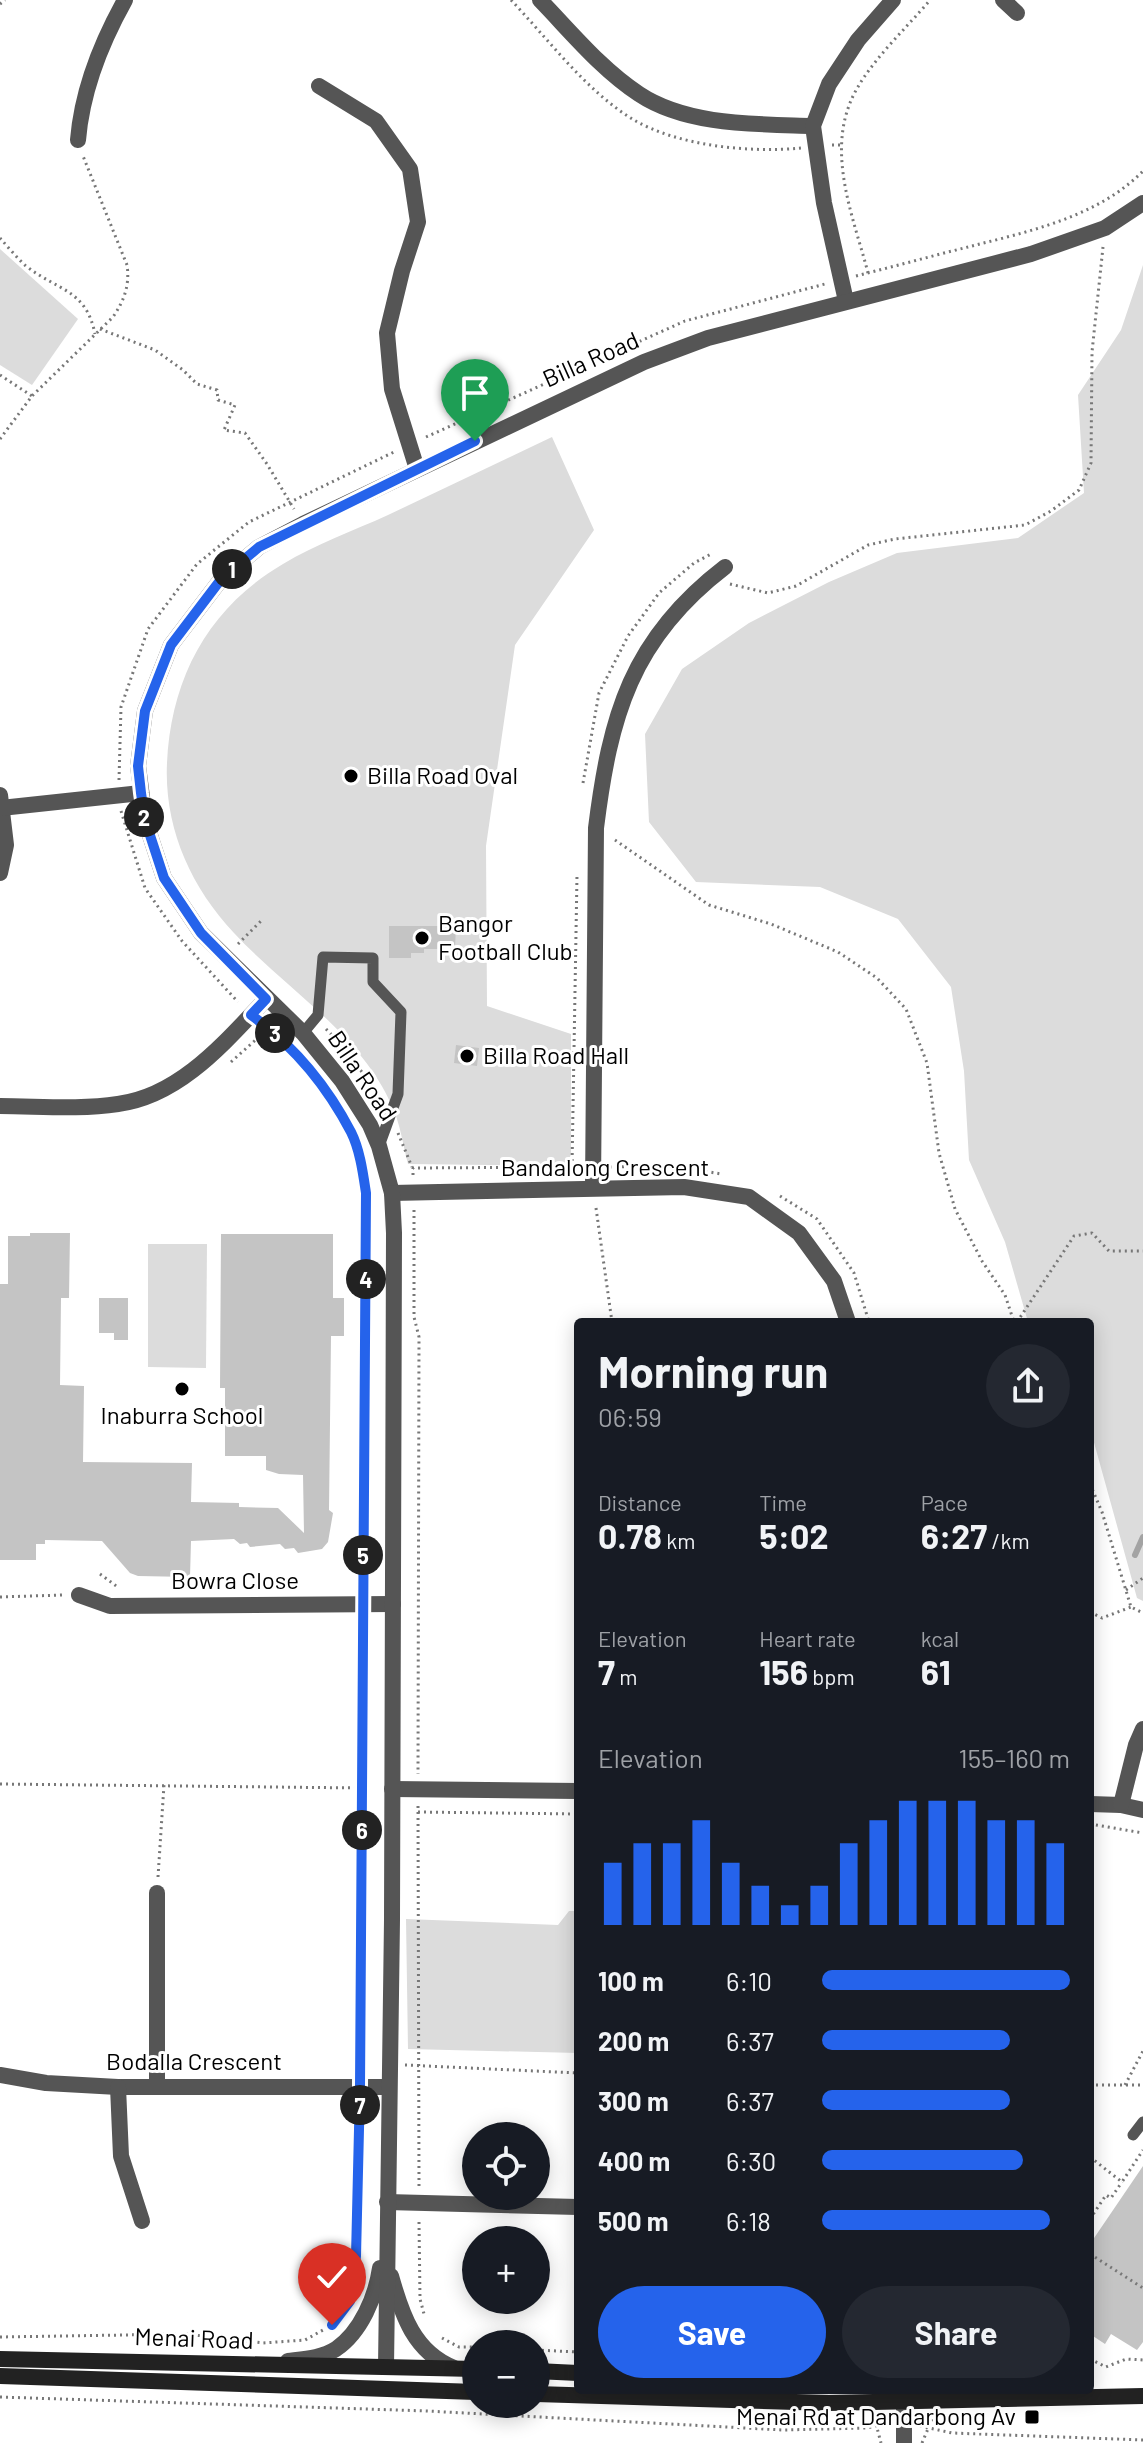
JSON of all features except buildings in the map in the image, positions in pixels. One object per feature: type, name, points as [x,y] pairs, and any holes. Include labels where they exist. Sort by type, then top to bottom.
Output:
[{"type":"main road","name":"Menai Road","points":[[0,2359],[462,2368]]},
{"type":"main road","name":"Menai Road","points":[[314,2385],[363,2382],[374,2378],[386,2367]]},
{"type":"main road","name":"Menai Road","points":[[386,2367],[394,2375],[411,2382],[462,2390]]},
{"type":"main road","points":[[550,2372],[574,2373]]},
{"type":"main road","name":"Menai Road","points":[[0,2376],[462,2391]]},
{"type":"main road","points":[[1094,2385],[1143,2386]]},
{"type":"main road","points":[[550,2394],[829,2403],[904,2396],[1143,2396]]},
{"type":"street","points":[[78,140],[80,114],[106,35],[125,0]]},
{"type":"street","points":[[540,0],[597,60],[640,95],[693,117],[745,124],[813,126]]},
{"type":"street","points":[[846,301],[824,203],[813,126],[829,84],[858,40],[893,0]]},
{"type":"street","points":[[1003,0],[1017,13]]},
{"type":"street","points":[[319,86],[376,121],[410,169],[418,222],[387,333],[392,389],[417,469]]},
{"type":"street","name":"Billa Road","points":[[386,2367],[393,1604],[392,1193],[370,1125],[342,1081],[303,1033],[201,933],[164,878],[145,820],[141,793],[138,766],[145,711],[171,645],[222,578],[259,547],[303,524],[644,362],[708,338],[1031,254],[1105,228],[1143,203]]},
{"type":"street","points":[[593,1188],[596,828],[604,770],[621,701],[648,646],[680,605],[718,573]]},
{"type":"street","points":[[0,873],[6,845],[1,801],[141,793]]},
{"type":"street","points":[[0,1106],[119,1104],[148,1096],[171,1086],[220,1047],[266,999]]},
{"type":"street","name":"Bandalong Crescent","points":[[392,1193],[684,1187],[749,1197],[799,1233],[834,1281],[847,1318]]},
{"type":"street","name":"Bowra Close","points":[[79,1595],[110,1606],[393,1604]]},
{"type":"street","points":[[1121,1805],[1143,1729]]},
{"type":"street","points":[[392,1789],[574,1791]]},
{"type":"street","points":[[1094,1804],[1143,1810]]},
{"type":"street","points":[[157,1893],[157,2087]]},
{"type":"street","name":"Bodalla Crescent","points":[[0,2075],[46,2083],[118,2087],[389,2087]]},
{"type":"street","points":[[118,2087],[121,2156],[142,2221]]},
{"type":"street","points":[[387,2202],[574,2207]]},
{"type":"street","points":[[238,2364],[320,2356],[342,2343],[359,2324],[370,2302],[379,2276],[386,2231]]},
{"type":"street","points":[[386,2231],[392,2277],[415,2339],[430,2355],[454,2368]]},
{"type":"street","points":[[904,2396],[904,2443]]},
{"type":"lane","points":[[303,1033],[318,1015],[323,957],[373,958],[373,982],[401,1012],[398,1094],[379,1146]]},
{"type":"lane","points":[[1133,2135],[1143,2122]]},
{"type":"path","points":[[0,4],[5,0]]},
{"type":"path","points":[[868,273],[843,176],[842,132],[850,102],[869,72],[930,0]]},
{"type":"path","points":[[0,439],[32,396],[120,307],[129,284],[127,265],[86,167],[78,140]]},
{"type":"path","points":[[293,1049],[251,1015],[182,941],[145,888],[121,814],[121,707],[148,629],[197,564],[249,522],[289,501],[685,321],[1016,235],[1081,213],[1128,186],[1143,171]]},
{"type":"path","points":[[718,573],[745,590],[768,593],[796,586],[868,545],[895,539],[1025,525],[1079,490],[1091,463],[1092,352],[1105,228]]},
{"type":"path","points":[[0,238],[25,265],[83,302],[91,315],[95,334]]},
{"type":"path","points":[[100,329],[155,350],[197,384],[217,390],[218,400],[235,405],[224,430],[245,433],[303,524]]},
{"type":"path","points":[[0,375],[32,396]]},
{"type":"path","points":[[596,828],[709,905],[771,924],[838,952],[877,978],[906,1009],[927,1063],[939,1153],[955,1209],[982,1261],[1005,1295],[1014,1318]]},
{"type":"path","points":[[0,2337],[186,2334],[263,2343],[305,2340],[332,2325],[350,2301],[356,2256],[360,2087],[366,1193],[352,1134],[317,1080]]},
{"type":"path","points":[[417,2065],[419,1337],[414,1317],[413,1168],[676,1166],[722,1174]]},
{"type":"path","points":[[593,1188],[611,1318]]},
{"type":"path","points":[[778,1195],[817,1219],[854,1273],[868,1318]]},
{"type":"path","points":[[1019,1318],[1074,1236],[1092,1233],[1109,1251],[1143,1251]]},
{"type":"path","points":[[1094,1493],[1131,1607],[1143,1613]]},
{"type":"path","points":[[1125,1590],[1143,1578]]},
{"type":"path","points":[[0,1597],[79,1595]]},
{"type":"path","points":[[1094,1614],[1102,1618],[1131,1607]]},
{"type":"path","points":[[0,1784],[362,1788]]},
{"type":"path","points":[[157,1893],[164,1785]]},
{"type":"path","points":[[418,1812],[574,1814]]},
{"type":"path","points":[[1094,1825],[1143,1833]]},
{"type":"path","points":[[1125,2085],[1143,2051]]},
{"type":"path","points":[[389,2064],[574,2073]]},
{"type":"path","points":[[1094,2085],[1143,2085]]},
{"type":"path","points":[[1094,2213],[1106,2195],[1111,2198],[1143,2150]]},
{"type":"path","points":[[1094,2160],[1122,2182]]},
{"type":"path","points":[[1094,2257],[1143,2288]]},
{"type":"path","points":[[550,2351],[574,2352]]},
{"type":"path","points":[[1094,2361],[1106,2367],[1126,2359],[1143,2360]]},
{"type":"path","points":[[0,2397],[427,2411],[783,2430],[905,2425],[952,2433],[1143,2440]]},
{"type":"path","points":[[922,2443],[934,2415]]},
{"type":"path","points":[[876,2425],[881,2443]]},
{"type":"shaded area","points":[[0,249],[78,319],[32,385],[0,365]]},
{"type":"shaded area","points":[[1143,265],[1143,1601],[1137,1598],[1094,1442],[1094,1318],[1027,1318],[1005,1242],[969,1160],[964,1071],[951,987],[898,919],[820,887],[696,882],[649,822],[645,734],[682,669],[749,623],[829,582],[897,553],[1018,538],[1084,493],[1078,395],[1121,330]]},
{"type":"shaded area","points":[[552,437],[594,530],[515,645],[486,846],[487,1006],[571,1034],[571,1154],[568,1163],[558,1166],[408,1164],[392,1106],[361,1056],[342,1034],[234,933],[218,915],[193,875],[175,833],[170,810],[167,763],[170,732],[176,702],[198,648],[214,624],[257,582],[308,550]]},
{"type":"shaded area","points":[[148,1244],[207,1244],[206,1368],[148,1367]]},
{"type":"shaded area","points":[[569,1911],[574,1911],[574,2053],[408,2049],[406,1919],[558,1925]]},
{"type":"waterway","points":[[1135,1555],[1143,1537]]},
{"type":"place","name":"Billa Road Oval","points":[[351,776]]},
{"type":"place","name":"Bangor Football Club","points":[[422,938]]},
{"type":"place","name":"Billa Road Hall","points":[[467,1056]]},
{"type":"place","name":"Inaburra School","points":[[182,1389]]},
{"type":"place","name":"Menai Rd at Dandarbong Av","points":[[1032,2417]]},
{"type":"route","points":[[332,2325],[350,2301],[356,2256],[360,2087],[366,1193],[352,1134],[325,1090],[293,1049],[251,1015],[266,999],[201,933],[164,878],[145,820],[138,766],[145,711],[171,645],[222,578],[259,547],[475,441]]}]
